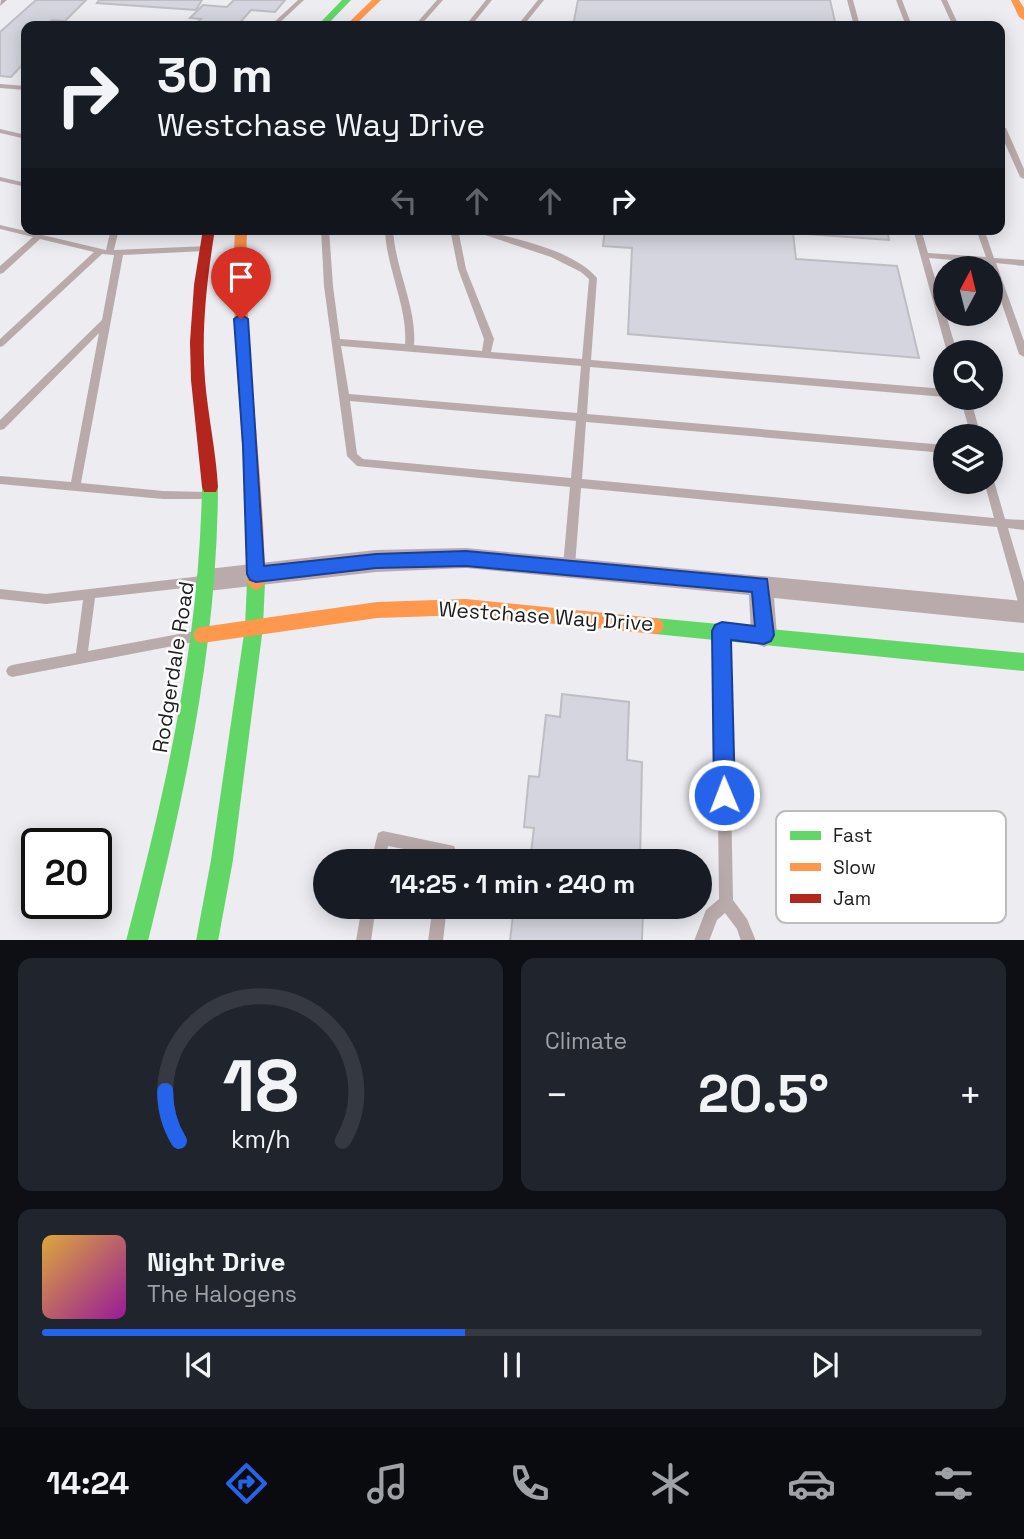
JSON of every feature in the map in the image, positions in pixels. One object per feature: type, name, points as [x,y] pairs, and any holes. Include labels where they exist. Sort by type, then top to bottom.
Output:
[{"type":"street","points":[[326,21],[347,0]]},
{"type":"street","points":[[354,21],[377,0]]},
{"type":"street","points":[[1015,0],[1024,17]]},
{"type":"street","name":"Rodgerdale Road","points":[[137,940],[173,801],[202,635],[208,580],[210,496],[196,333],[208,235]]},
{"type":"street","points":[[207,940],[222,860],[254,627],[256,574],[251,446],[238,267],[241,235]]},
{"type":"street","points":[[208,580],[376,561],[479,559],[1024,612]]},
{"type":"street","points":[[761,585],[764,635]]},
{"type":"street","name":"Westchase Way Drive","points":[[202,635],[377,610],[466,607],[1024,662]]},
{"type":"lane","points":[[0,4],[4,0]]},
{"type":"lane","points":[[279,21],[301,0]]},
{"type":"lane","points":[[421,21],[440,0]]},
{"type":"lane","points":[[472,21],[489,0]]},
{"type":"lane","points":[[524,21],[541,0]]},
{"type":"lane","points":[[850,0],[856,21]]},
{"type":"lane","points":[[899,0],[907,21]]},
{"type":"lane","points":[[944,0],[954,21]]},
{"type":"lane","points":[[0,86],[21,88]]},
{"type":"lane","points":[[0,131],[21,136]]},
{"type":"lane","points":[[1005,135],[1024,177]]},
{"type":"lane","points":[[0,179],[21,184]]},
{"type":"lane","points":[[0,227],[21,233]]},
{"type":"lane","points":[[30,235],[109,252],[205,248]]},
{"type":"lane","points":[[75,487],[106,321],[109,252],[113,235]]},
{"type":"lane","points":[[325,235],[326,261],[336,342],[347,397],[352,456],[361,463],[1024,525]]},
{"type":"lane","points":[[389,235],[388,243],[412,336],[409,348]]},
{"type":"lane","points":[[455,235],[462,269],[489,339],[486,355]]},
{"type":"lane","points":[[489,235],[585,268],[593,278],[569,566]]},
{"type":"lane","points":[[919,235],[949,340]]},
{"type":"lane","points":[[982,235],[990,256]]},
{"type":"lane","points":[[0,271],[38,237]]},
{"type":"lane","points":[[0,344],[109,252]]},
{"type":"lane","points":[[925,255],[938,256]]},
{"type":"lane","points":[[1003,261],[1024,262]]},
{"type":"lane","points":[[1003,294],[1024,354]]},
{"type":"lane","points":[[0,426],[106,321]]},
{"type":"lane","points":[[336,342],[933,392]]},
{"type":"lane","points":[[347,397],[933,448]]},
{"type":"lane","points":[[0,480],[163,495],[210,496]]},
{"type":"lane","points":[[993,494],[1024,602]]},
{"type":"lane","points":[[0,594],[46,599],[208,580]]},
{"type":"lane","points":[[81,658],[90,595]]},
{"type":"lane","points":[[722,631],[726,902],[743,924],[749,940]]},
{"type":"lane","points":[[12,671],[202,635]]},
{"type":"lane","points":[[381,849],[383,838],[439,849]]},
{"type":"lane","points":[[701,940],[711,915],[726,902]]},
{"type":"lane","points":[[363,940],[367,919]]},
{"type":"lane","points":[[435,940],[438,919]]},
{"type":"building","points":[[36,0],[86,0],[65,21],[21,21],[21,66],[11,77],[0,76],[0,32]]},
{"type":"building","points":[[99,0],[202,0],[196,10],[97,3]]},
{"type":"building","points":[[234,0],[285,0],[275,12],[251,10],[241,21],[199,21],[201,19],[190,18],[203,5],[227,7]]},
{"type":"building","points":[[578,0],[830,0],[835,21],[574,21]]},
{"type":"building","points":[[604,235],[793,235],[796,259],[897,266],[919,358],[628,334],[632,248],[603,246]]},
{"type":"building","points":[[820,235],[888,235],[889,240]]},
{"type":"building","points":[[562,694],[629,702],[627,760],[642,762],[640,849],[531,849],[534,828],[524,827],[529,776],[539,777],[546,715],[560,717]]},
{"type":"building","points":[[513,919],[643,919],[642,940],[510,940]]},
{"type":"traffic: fast","points":[[326,21],[347,0]]},
{"type":"traffic: fast","points":[[137,940],[189,717],[205,603],[210,487]]},
{"type":"traffic: fast","points":[[207,940],[222,860],[254,627],[256,582]]},
{"type":"traffic: fast","points":[[655,626],[1024,662]]},
{"type":"traffic: slow","points":[[354,21],[377,0]]},
{"type":"traffic: slow","points":[[1015,0],[1024,17]]},
{"type":"traffic: slow","points":[[241,235],[240,317],[254,494],[256,582]]},
{"type":"traffic: slow","points":[[202,635],[377,610],[466,607],[655,626]]},
{"type":"traffic: jam","points":[[208,235],[197,342],[198,380],[210,487]]},
{"type":"route","points":[[241,319],[251,446],[256,574],[376,561],[466,558],[761,585],[764,635],[722,631],[724,795]]}]
